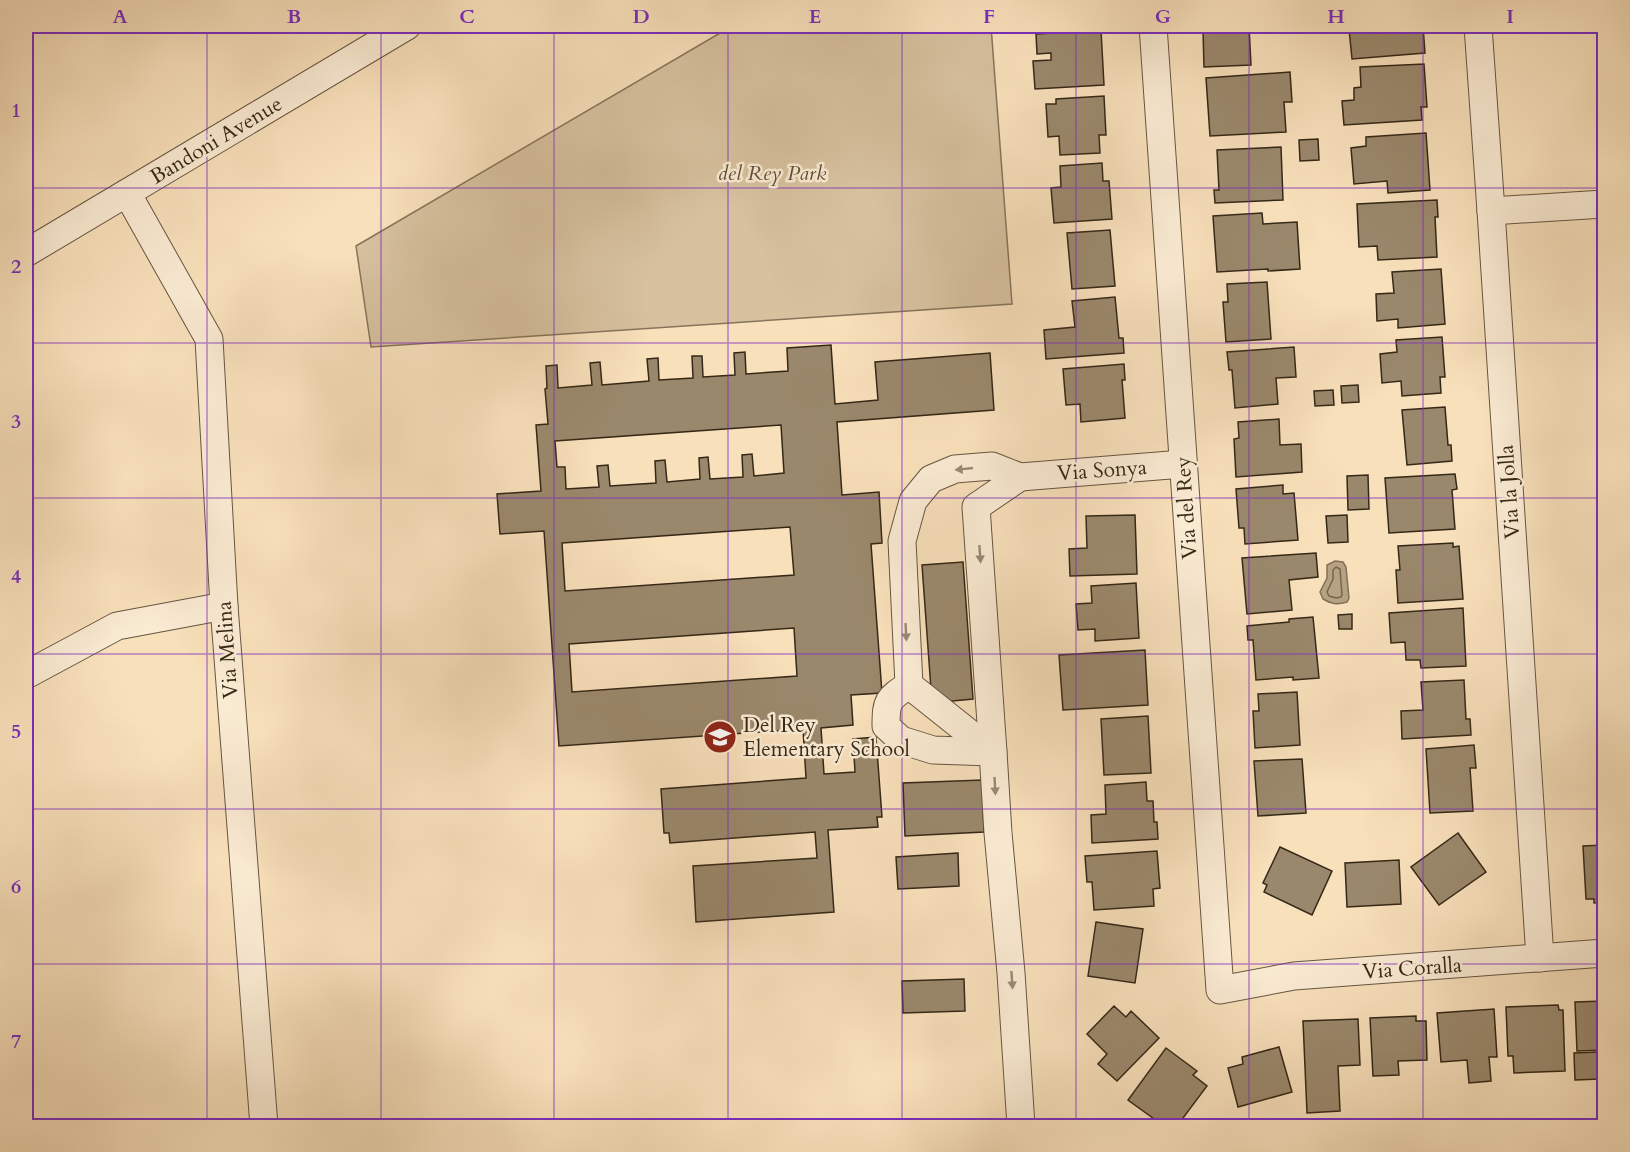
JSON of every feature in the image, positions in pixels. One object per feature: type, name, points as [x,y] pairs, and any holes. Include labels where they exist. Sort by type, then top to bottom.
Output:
[{"type":"street","name":"Bandoni Avenue","points":[[26,253],[407,26]]},
{"type":"street","name":"Via del Rey","points":[[1153,26],[1220,990]]},
{"type":"street","name":"Via la Jolla","points":[[1478,26],[1540,958]]},
{"type":"street","name":"Via Melina","points":[[128,193],[209,339],[224,606],[264,1126]]},
{"type":"street","points":[[1491,211],[1605,204]]},
{"type":"street","name":"Via Sonya","points":[[1020,477],[1184,464]]},
{"type":"street","points":[[993,752],[909,685],[902,541],[913,501],[931,479],[955,470],[992,466],[1020,477]]},
{"type":"street","points":[[1020,477],[976,507],[1021,1126]]},
{"type":"street","points":[[26,675],[117,626],[224,606]]},
{"type":"street","points":[[909,685],[890,698],[886,711],[886,726],[901,740],[933,750],[993,752]]},
{"type":"street","name":"Via Coralla","points":[[1220,990],[1294,976],[1605,953]]},
{"type":"green space","name":"del Rey Park","points":[[732,26],[991,26],[1012,304],[371,347],[356,246]]},
{"type":"water","points":[[1335,561],[1343,562],[1346,567],[1349,598],[1347,602],[1340,604],[1326,601],[1320,592],[1327,578],[1327,565]]},
{"type":"building","points":[[1209,26],[1249,26],[1251,65],[1204,67],[1203,30],[1209,30]]},
{"type":"building","points":[[1357,26],[1423,26],[1425,53],[1352,59],[1349,29],[1357,29]]},
{"type":"building","points":[[1101,30],[1104,85],[1035,89],[1033,61],[1051,60],[1051,53],[1037,54],[1036,34]]},
{"type":"building","points":[[1424,64],[1427,107],[1421,107],[1422,120],[1344,125],[1342,101],[1354,100],[1354,88],[1361,87],[1360,67]]},
{"type":"building","points":[[1290,72],[1292,102],[1284,102],[1286,132],[1210,136],[1206,78]]},
{"type":"building","points":[[1104,96],[1106,135],[1099,135],[1100,153],[1060,155],[1059,136],[1048,137],[1046,104],[1056,104],[1056,99]]},
{"type":"building","points":[[1426,133],[1430,190],[1388,193],[1387,181],[1354,184],[1351,148],[1366,146],[1366,137]]},
{"type":"building","points":[[1318,139],[1319,160],[1300,161],[1299,140]]},
{"type":"building","points":[[1281,147],[1283,200],[1215,203],[1214,190],[1219,190],[1217,150]]},
{"type":"building","points":[[1102,163],[1103,181],[1109,181],[1112,219],[1054,223],[1051,188],[1061,187],[1060,166]]},
{"type":"building","points":[[1437,200],[1438,217],[1435,217],[1437,257],[1378,260],[1377,246],[1359,247],[1357,204]]},
{"type":"building","points":[[1262,213],[1263,224],[1297,222],[1300,269],[1217,272],[1213,216]]},
{"type":"building","points":[[1110,230],[1115,286],[1072,289],[1067,233]]},
{"type":"building","points":[[1441,269],[1445,324],[1398,328],[1398,319],[1377,321],[1376,294],[1394,293],[1392,272]]},
{"type":"building","points":[[1267,282],[1271,339],[1226,342],[1223,302],[1228,302],[1227,284]]},
{"type":"building","points":[[1115,297],[1119,338],[1123,338],[1124,353],[1046,359],[1044,330],[1075,327],[1072,301]]},
{"type":"building","points":[[1442,337],[1445,377],[1440,377],[1441,393],[1402,396],[1401,381],[1382,383],[1380,354],[1397,352],[1396,340]]},
{"type":"building","points":[[831,345],[835,404],[878,400],[875,362],[990,353],[994,410],[837,422],[842,495],[879,492],[882,543],[871,544],[882,693],[851,695],[853,725],[821,728],[824,774],[855,772],[853,739],[876,737],[882,817],[877,817],[878,827],[828,830],[834,912],[696,922],[693,866],[817,858],[815,832],[670,843],[669,833],[664,833],[661,789],[806,778],[803,729],[559,746],[544,531],[500,534],[497,494],[541,491],[536,425],[548,424],[546,366],[557,365],[558,388],[592,385],[590,363],[600,362],[602,385],[649,381],[647,359],[658,358],[659,380],[693,378],[692,356],[702,356],[703,377],[735,375],[734,353],[745,352],[746,374],[788,371],[787,348]],"holes":[[[781,425],[784,473],[754,476],[752,454],[742,455],[743,477],[710,479],[708,457],[699,458],[700,479],[667,482],[665,460],[655,461],[656,483],[610,486],[608,465],[597,466],[599,487],[566,489],[565,467],[557,467],[555,441]],[[790,527],[794,575],[565,591],[562,543]],[[794,628],[797,676],[572,692],[569,644]]]},
{"type":"building","points":[[1294,347],[1296,377],[1276,378],[1278,404],[1235,408],[1232,370],[1229,370],[1227,352]]},
{"type":"building","points":[[1124,364],[1125,380],[1122,380],[1125,418],[1081,422],[1080,404],[1066,405],[1063,369]]},
{"type":"building","points":[[1358,385],[1359,402],[1342,403],[1341,386]]},
{"type":"building","points":[[1333,390],[1334,405],[1315,406],[1314,391]]},
{"type":"building","points":[[1445,407],[1448,445],[1451,445],[1452,461],[1407,465],[1402,410]]},
{"type":"building","points":[[1279,419],[1280,445],[1301,444],[1302,472],[1236,477],[1234,439],[1239,438],[1238,422]]},
{"type":"building","points":[[1455,474],[1457,489],[1452,490],[1455,529],[1389,533],[1385,478]]},
{"type":"building","points":[[1368,475],[1369,509],[1348,510],[1347,476]]},
{"type":"building","points":[[1283,485],[1283,494],[1294,493],[1298,540],[1245,544],[1244,528],[1239,528],[1236,489]]},
{"type":"building","points":[[1135,515],[1137,574],[1070,576],[1069,549],[1087,548],[1086,516]]},
{"type":"building","points":[[1347,515],[1348,542],[1328,543],[1326,516]]},
{"type":"building","points":[[1453,543],[1453,547],[1459,546],[1463,599],[1398,603],[1396,570],[1400,570],[1398,546]]},
{"type":"building","points":[[1316,553],[1318,577],[1289,580],[1292,610],[1247,614],[1242,558]]},
{"type":"building","points":[[963,562],[973,699],[932,703],[922,565]]},
{"type":"building","points":[[1136,583],[1139,638],[1095,641],[1095,629],[1078,630],[1076,604],[1092,603],[1091,586]]},
{"type":"building","points":[[1463,608],[1466,666],[1421,668],[1420,660],[1406,660],[1405,642],[1391,643],[1389,613]]},
{"type":"building","points":[[1352,614],[1352,629],[1339,629],[1338,615]]},
{"type":"building","points":[[1313,617],[1319,678],[1293,680],[1293,677],[1256,680],[1253,640],[1248,640],[1247,626]]},
{"type":"building","points":[[1145,650],[1148,705],[1063,710],[1059,655]]},
{"type":"building","points":[[1464,680],[1466,719],[1470,719],[1471,735],[1402,739],[1401,711],[1423,710],[1421,682]]},
{"type":"building","points":[[1297,692],[1300,745],[1255,748],[1253,711],[1259,711],[1258,694]]},
{"type":"building","points":[[1148,716],[1151,773],[1104,775],[1101,719]]},
{"type":"building","points":[[1474,745],[1476,768],[1470,768],[1473,811],[1430,813],[1426,749]]},
{"type":"building","points":[[1302,759],[1306,813],[1258,816],[1254,761]]},
{"type":"building","points":[[982,780],[984,832],[905,836],[903,783]]},
{"type":"building","points":[[1146,782],[1147,801],[1153,801],[1158,839],[1092,843],[1091,815],[1106,814],[1105,785]]},
{"type":"building","points":[[1458,833],[1486,872],[1439,905],[1411,867]]},
{"type":"building","points":[[1604,845],[1604,902],[1594,903],[1594,899],[1586,899],[1583,846]]},
{"type":"building","points":[[1280,847],[1332,871],[1312,915],[1264,892],[1267,885],[1263,883]]},
{"type":"building","points":[[1157,851],[1160,888],[1153,889],[1154,906],[1094,910],[1092,882],[1087,882],[1085,856]]},
{"type":"building","points":[[958,853],[959,886],[898,889],[896,857]]},
{"type":"building","points":[[1399,860],[1401,904],[1347,907],[1345,863]]},
{"type":"building","points":[[1096,922],[1143,929],[1135,983],[1088,976]]},
{"type":"building","points":[[964,979],[965,1011],[903,1013],[902,981]]},
{"type":"building","points":[[1604,1001],[1604,1050],[1577,1051],[1575,1002]]},
{"type":"building","points":[[1558,1005],[1559,1010],[1563,1010],[1565,1071],[1514,1073],[1513,1056],[1508,1056],[1506,1007]]},
{"type":"building","points":[[1114,1006],[1126,1017],[1131,1011],[1159,1038],[1117,1081],[1098,1064],[1107,1054],[1087,1034]]},
{"type":"building","points":[[1494,1009],[1497,1057],[1489,1057],[1491,1081],[1469,1083],[1467,1060],[1441,1062],[1437,1013]]},
{"type":"building","points":[[1416,1016],[1416,1021],[1426,1021],[1427,1060],[1398,1061],[1399,1075],[1373,1076],[1370,1018]]},
{"type":"building","points":[[1358,1019],[1360,1065],[1338,1066],[1340,1111],[1307,1113],[1303,1021]]},
{"type":"building","points":[[1279,1047],[1292,1092],[1238,1107],[1228,1068],[1243,1064],[1242,1057]]},
{"type":"building","points":[[1166,1048],[1197,1071],[1193,1075],[1207,1086],[1177,1126],[1164,1126],[1128,1100]]},
{"type":"building","points":[[1599,1052],[1600,1079],[1575,1080],[1574,1053]]},
{"type":"place","name":"Del Rey Elementary School","points":[[720,737]]}]
